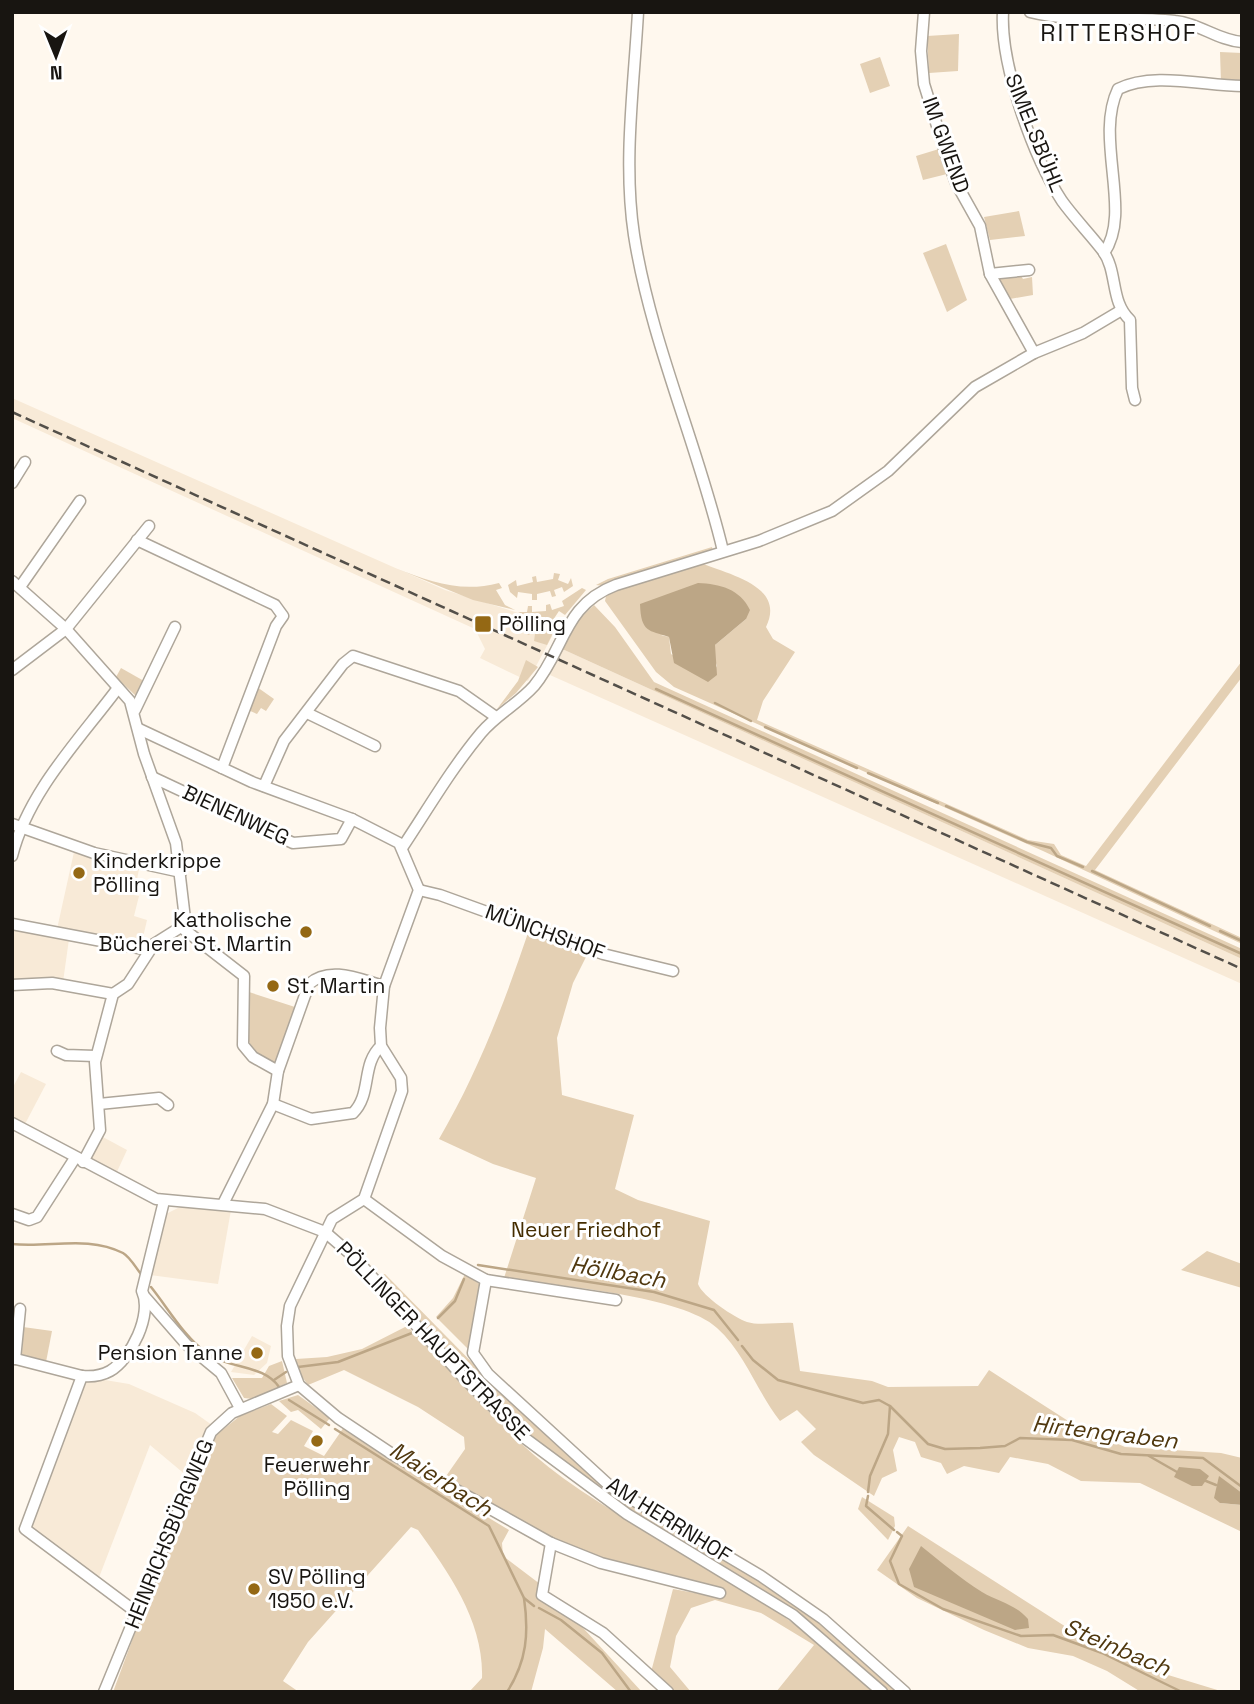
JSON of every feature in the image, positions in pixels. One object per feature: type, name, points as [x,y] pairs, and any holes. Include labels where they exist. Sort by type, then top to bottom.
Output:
[{"type":"street","points":[[638,12],[630,179],[634,233],[645,289],[723,551]]},
{"type":"street","name":"IM GWEND","points":[[923,12],[921,51],[924,85],[956,183],[980,226],[990,274],[1034,353]]},
{"type":"street","name":"SIMELSBÜHL","points":[[1003,12],[1002,34],[1009,71],[1043,162],[1062,200],[1104,253],[1120,311],[1132,326],[1132,388],[1135,400]]},
{"type":"street","points":[[1030,12],[1053,18],[1176,20],[1220,38],[1242,42]]},
{"type":"street","points":[[1104,253],[1115,221],[1109,144],[1118,89],[1140,83],[1162,82],[1242,86]]},
{"type":"street","points":[[990,274],[1029,270]]},
{"type":"street","points":[[402,848],[447,778],[496,717],[533,687],[567,625],[586,603],[604,589],[811,522],[854,498],[888,471],[975,387],[1034,353],[1083,333],[1120,311]]},
{"type":"street","points":[[12,483],[25,462]]},
{"type":"street","points":[[12,1214],[33,1219],[45,1208],[100,1130],[95,1056],[113,994],[128,984],[149,950],[162,937],[181,927],[186,913],[172,826],[152,777],[135,710],[66,629],[16,584],[80,501]]},
{"type":"street","points":[[12,670],[66,629],[149,526]]},
{"type":"street","points":[[138,540],[275,605],[283,615],[276,626],[222,768]]},
{"type":"street","points":[[135,710],[175,626]]},
{"type":"street","points":[[264,786],[284,741],[343,664],[353,656],[459,691],[496,717]]},
{"type":"street","points":[[12,856],[16,825],[118,688]]},
{"type":"street","points":[[307,713],[375,746]]},
{"type":"street","points":[[139,729],[264,786],[389,836],[402,848],[419,890],[384,986],[380,1028],[382,1046],[401,1078],[402,1091],[364,1199],[334,1216],[289,1313],[288,1356],[299,1385],[338,1418],[392,1454],[551,1543],[601,1563],[720,1593]]},
{"type":"street","name":"BIENENWEG","points":[[152,777],[293,843],[341,839],[352,819]]},
{"type":"street","points":[[16,825],[94,853],[181,872]]},
{"type":"street","name":"MÜNCHSHOF","points":[[419,890],[440,895],[603,954],[673,971]]},
{"type":"street","points":[[12,924],[149,950]]},
{"type":"street","points":[[181,927],[244,976],[243,1045],[253,1056],[278,1072]]},
{"type":"street","points":[[223,1204],[272,1104],[278,1072],[311,982],[322,975],[334,974],[384,986]]},
{"type":"street","points":[[12,985],[52,983],[113,994]]},
{"type":"street","points":[[272,1104],[311,1119],[353,1112],[362,1098],[370,1061],[382,1046]]},
{"type":"street","points":[[57,1051],[66,1055],[95,1056]]},
{"type":"street","points":[[99,1104],[159,1098],[168,1105]]},
{"type":"street","name":"PÖLLINGER HAUPTSTRASSE","points":[[12,1123],[131,1188],[164,1201],[223,1204],[277,1212],[325,1232],[354,1257],[484,1399],[541,1451],[627,1514],[793,1615],[882,1692]]},
{"type":"street","points":[[364,1199],[430,1248],[486,1280],[616,1300]]},
{"type":"street","points":[[164,1201],[142,1291],[186,1344],[221,1373],[240,1408]]},
{"type":"street","name":"AM HERRNHOF","points":[[486,1280],[473,1353],[480,1367],[611,1486],[761,1576],[824,1619],[905,1692]]},
{"type":"street","points":[[20,1310],[14,1359],[82,1376],[96,1376],[109,1372],[125,1356],[138,1332],[145,1297]]},
{"type":"street","points":[[82,1376],[62,1421],[26,1530],[136,1612]]},
{"type":"street","name":"HEINRICHSBÜRGWEG","points":[[104,1692],[211,1432],[240,1408],[299,1385]]},
{"type":"street","points":[[551,1543],[542,1595],[603,1633],[668,1692]]},
{"type":"shaded area","points":[[12,398],[445,590],[528,616],[556,629],[528,681],[480,658],[485,649],[475,629],[12,418]]},
{"type":"shaded area","points":[[698,583],[735,592],[750,610],[746,619],[715,645],[717,675],[708,682],[674,663],[669,637],[647,629],[642,620],[640,604]]},
{"type":"shaded area","points":[[560,648],[1242,959],[1242,984],[550,675]]},
{"type":"shaded area","points":[[74,852],[139,869],[134,895],[139,896],[134,916],[147,920],[141,946],[57,929]]},
{"type":"shaded area","points":[[12,929],[69,939],[63,982],[12,983]]},
{"type":"shaded area","points":[[21,1072],[46,1084],[25,1124],[12,1117],[12,1089]]},
{"type":"shaded area","points":[[101,1136],[127,1150],[115,1176],[90,1159]]},
{"type":"shaded area","points":[[180,1207],[231,1210],[218,1284],[150,1275],[166,1214]]},
{"type":"shaded area","points":[[252,1336],[271,1346],[267,1363],[254,1375],[231,1372]]},
{"type":"shaded area","points":[[99,1379],[129,1384],[195,1413],[212,1425],[187,1476],[150,1445],[98,1580],[32,1529],[30,1524],[83,1383]]},
{"type":"shaded area","points":[[1179,1467],[1200,1469],[1209,1476],[1202,1486],[1192,1486],[1174,1477]]},
{"type":"shaded area","points":[[1219,1476],[1242,1493],[1242,1505],[1220,1503],[1214,1498]]},
{"type":"shaded area","points":[[921,1546],[974,1587],[1018,1610],[1028,1619],[1029,1628],[1015,1630],[914,1587],[909,1569]]},
{"type":"green space","points":[[959,34],[958,71],[929,73],[927,36]]},
{"type":"green space","points":[[1220,52],[1242,53],[1242,83],[1221,82]]},
{"type":"green space","points":[[880,57],[890,86],[870,93],[860,64]]},
{"type":"green space","points":[[939,149],[947,174],[923,180],[916,156]]},
{"type":"green space","points":[[1019,211],[1025,236],[990,240],[984,217]]},
{"type":"green space","points":[[946,244],[967,300],[947,312],[923,253]]},
{"type":"green space","points":[[1019,273],[1023,279],[1032,277],[1033,295],[1010,299],[999,278]]},
{"type":"green space","points":[[712,547],[713,551],[604,586],[596,585],[608,579]]},
{"type":"green space","points":[[701,563],[752,584],[768,601],[770,613],[766,627],[773,639],[795,652],[763,701],[757,720],[1028,840],[1054,844],[1061,855],[1086,866],[1242,661],[1242,677],[1095,870],[1242,938],[1242,944],[1043,851],[674,687],[656,672],[605,601],[606,596],[620,588]],"holes":[[[746,619],[715,645],[714,657],[717,666],[708,680],[671,654],[669,637],[661,635]]]},
{"type":"green space","points":[[395,568],[434,582],[459,586],[499,583],[502,588],[496,590],[505,605],[515,610],[473,600]]},
{"type":"green space","points":[[554,573],[560,574],[558,580],[568,584],[571,578],[573,586],[564,592],[562,587],[554,590],[556,596],[552,597],[550,591],[537,594],[537,600],[532,600],[532,594],[518,592],[517,598],[510,592],[508,585],[516,580],[517,586],[533,582],[532,577],[536,576],[537,582],[553,579]]},
{"type":"green space","points":[[582,588],[586,590],[565,615],[559,611],[551,623],[556,629],[518,612],[527,612],[528,606],[532,606],[532,612],[546,611],[546,605],[550,604],[552,610],[564,606],[562,601]]},
{"type":"green space","points":[[594,605],[615,627],[654,682],[1242,949],[1242,959],[560,648],[577,621]]},
{"type":"green space","points":[[508,615],[550,630],[553,633],[547,645],[534,641],[535,634],[531,632],[529,635],[505,624]]},
{"type":"green space","points":[[526,660],[538,667],[516,693],[497,709],[518,681]]},
{"type":"green space","points":[[121,668],[144,681],[136,696],[116,677]]},
{"type":"green space","points":[[257,687],[274,699],[266,711],[261,708],[257,714],[248,710]]},
{"type":"green space","name":"Neuer Friedhof","points":[[528,933],[587,955],[573,983],[557,1038],[562,1095],[634,1115],[615,1189],[638,1200],[710,1221],[698,1284],[712,1300],[747,1322],[793,1323],[800,1371],[872,1381],[888,1387],[978,1386],[989,1370],[1076,1426],[1125,1447],[1221,1453],[1242,1458],[1242,1493],[1219,1477],[1220,1503],[1242,1505],[1242,1532],[1140,1483],[1081,1481],[1048,1464],[1010,1457],[999,1473],[964,1466],[947,1474],[941,1463],[921,1457],[915,1442],[899,1437],[893,1450],[897,1471],[882,1478],[874,1496],[814,1455],[801,1442],[816,1429],[797,1410],[780,1421],[727,1338],[700,1317],[676,1307],[647,1300],[504,1278],[536,1178],[493,1164],[439,1139],[489,1038]]},
{"type":"green space","points":[[249,992],[298,1008],[276,1063],[255,1051],[250,1043],[246,1025]]},
{"type":"green space","points":[[1207,1251],[1242,1264],[1242,1288],[1181,1270]]},
{"type":"green space","points":[[385,1274],[501,1392],[598,1480],[758,1577],[822,1622],[901,1692],[889,1692],[804,1617],[602,1492],[533,1438],[513,1414],[466,1373],[383,1279],[381,1275]]},
{"type":"green space","points":[[465,1274],[481,1285],[468,1349],[436,1317],[453,1298]]},
{"type":"green space","points":[[407,1326],[501,1424],[541,1461],[612,1511],[763,1602],[820,1645],[875,1692],[776,1692],[814,1645],[761,1613],[715,1600],[691,1608],[676,1636],[670,1667],[691,1692],[673,1692],[651,1672],[673,1589],[717,1597],[613,1563],[553,1538],[444,1479],[465,1449],[464,1437],[418,1407],[344,1370],[308,1385],[300,1374],[296,1359],[327,1357],[362,1349]]},
{"type":"green space","points":[[23,1327],[52,1331],[46,1362],[22,1355]]},
{"type":"green space","points":[[282,1361],[287,1383],[253,1399],[244,1398],[232,1378],[262,1378],[269,1366]]},
{"type":"green space","points":[[298,1395],[330,1418],[321,1429],[298,1410],[291,1412],[279,1401]]},
{"type":"green space","name":"SV Pölling 1950 e.V.","points":[[271,1404],[287,1416],[272,1432],[278,1434],[291,1420],[313,1431],[304,1446],[324,1456],[344,1427],[404,1467],[509,1530],[502,1543],[503,1556],[540,1584],[538,1598],[573,1617],[642,1692],[618,1692],[545,1629],[543,1648],[531,1692],[469,1692],[482,1678],[481,1657],[471,1618],[441,1563],[418,1530],[411,1527],[308,1642],[283,1681],[299,1692],[113,1692],[170,1538],[216,1435],[240,1416]]},
{"type":"green space","points":[[862,1497],[894,1517],[895,1526],[888,1540],[858,1509]]},
{"type":"green space","points":[[908,1526],[1074,1632],[1132,1664],[1224,1692],[1141,1692],[1107,1671],[1073,1656],[1028,1648],[917,1598],[877,1570]]},
{"type":"waterway","points":[[656,689],[1242,954]]},
{"type":"waterway","points":[[715,703],[751,721]]},
{"type":"waterway","points":[[765,727],[857,768]]},
{"type":"waterway","points":[[868,773],[938,803]]},
{"type":"waterway","points":[[946,806],[1027,842],[1051,848],[1057,856],[1083,867]]},
{"type":"waterway","points":[[1092,871],[1210,926]]},
{"type":"waterway","points":[[1220,931],[1242,941]]},
{"type":"waterway","name":"Maierbach","points":[[12,1244],[82,1243],[110,1248],[126,1255],[141,1274]]},
{"type":"waterway","name":"Höllbach","points":[[478,1265],[654,1292],[714,1310],[738,1340]]},
{"type":"waterway","name":"Höllbach","points":[[438,1318],[455,1301],[464,1279]]},
{"type":"waterway","name":"Maierbach","points":[[151,1287],[184,1331],[207,1353],[264,1374],[279,1387]]},
{"type":"waterway","name":"Höllbach","points":[[298,1367],[338,1362],[412,1333]]},
{"type":"waterway","name":"Hirtengraben","points":[[742,1346],[753,1360],[778,1380],[863,1403],[879,1400],[890,1406],[928,1444],[945,1449],[1005,1446],[1020,1438],[1072,1440],[1121,1454],[1203,1458],[1242,1487]]},
{"type":"waterway","name":"Höllbach","points":[[274,1380],[286,1372]]},
{"type":"waterway","name":"Maierbach","points":[[289,1400],[329,1425]]},
{"type":"waterway","name":"Steinbach","points":[[868,1492],[870,1476],[888,1434],[890,1406]]},
{"type":"waterway","name":"Maierbach","points":[[335,1429],[489,1526],[524,1598],[534,1606]]},
{"type":"waterway","points":[[1149,1456],[1177,1472]]},
{"type":"waterway","points":[[1206,1481],[1216,1485]]},
{"type":"waterway","name":"Steinbach","points":[[868,1496],[866,1506],[894,1530]]},
{"type":"waterway","name":"Steinbach","points":[[897,1532],[902,1536],[890,1561],[899,1584],[943,1609],[1021,1636],[1053,1635],[1102,1653],[1182,1692]]},
{"type":"waterway","points":[[507,1692],[519,1669],[525,1646],[524,1598]]},
{"type":"waterway","name":"Maierbach","points":[[539,1608],[561,1620],[602,1653],[631,1692]]},
{"type":"railway","points":[[12,412],[1242,969]]},
{"type":"place","name":"Pölling","points":[[483,624]]},
{"type":"place","name":"Kinderkrippe Pölling","points":[[79,873]]},
{"type":"place","name":"Katholische Bücherei St. Martin","points":[[306,932]]},
{"type":"place","name":"St. Martin","points":[[273,986]]},
{"type":"place","name":"Pension Tanne","points":[[257,1353]]},
{"type":"place","name":"Feuerwehr Pölling","points":[[317,1441]]},
{"type":"place","name":"SV Pölling 1950 e.V.","points":[[254,1589]]},
{"type":"district","name":"RITTERSHOF","points":[[1119,33]]}]
